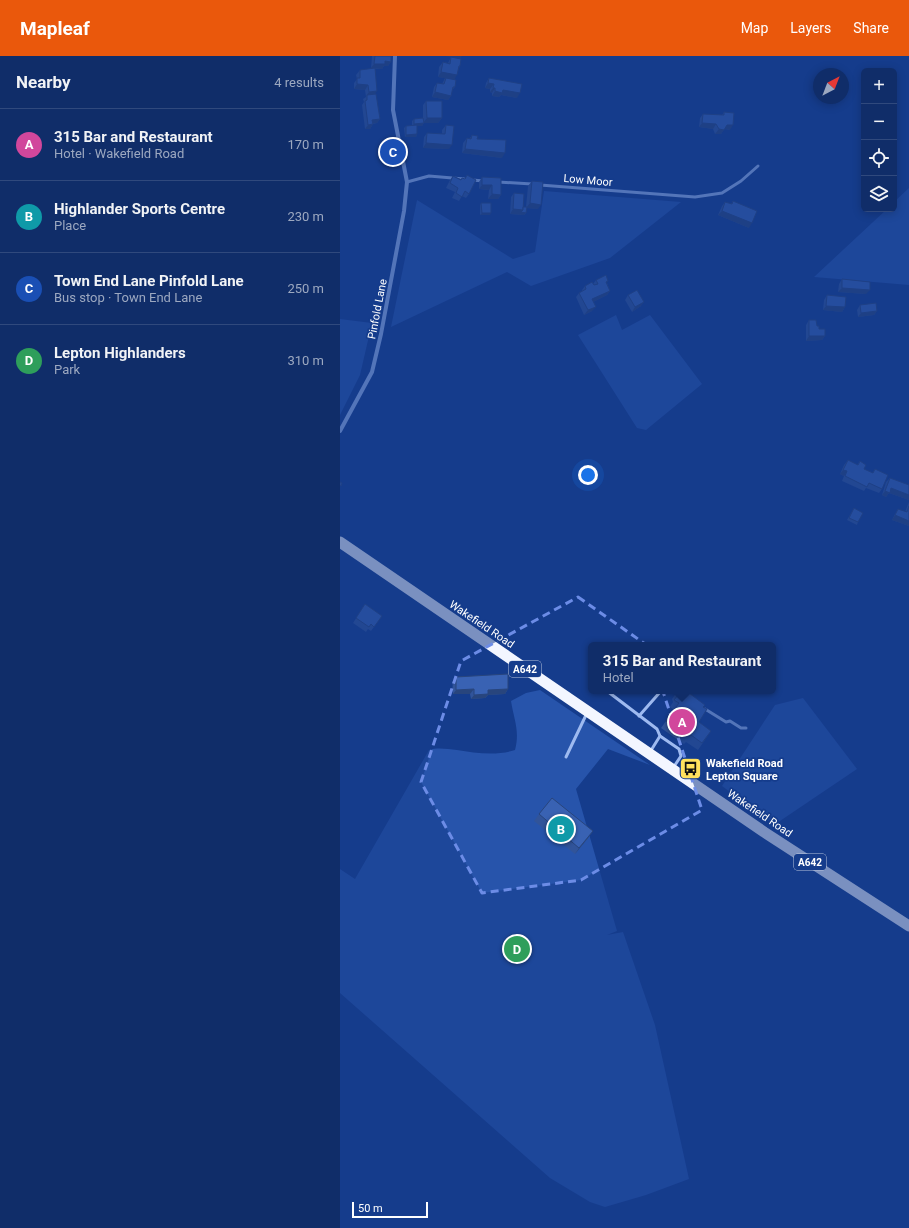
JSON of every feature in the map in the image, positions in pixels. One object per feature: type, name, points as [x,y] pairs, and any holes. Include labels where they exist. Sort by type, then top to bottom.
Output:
[{"type":"highway","name":"Wakefield Road","points":[[340,542],[764,832],[909,926]]},
{"type":"street","name":"Pinfold Lane","points":[[340,431],[372,372],[384,319],[404,211],[407,182],[393,110],[395,56]]},
{"type":"lane","name":"Low Moor","points":[[407,182],[429,176],[695,197],[722,193],[741,181],[758,166]]},
{"type":"lane","points":[[611,694],[656,729],[660,736],[679,749],[681,756],[672,769]]},
{"type":"lane","points":[[639,716],[658,694]]},
{"type":"lane","points":[[702,707],[726,722],[730,721],[741,728],[746,728]]},
{"type":"lane","points":[[566,757],[588,712]]},
{"type":"lane","points":[[649,753],[660,736]]},
{"type":"highlighted area","points":[[578,597],[648,646],[702,810],[581,880],[482,893],[421,782],[461,661]]},
{"type":"shaded area","points":[[909,188],[909,285],[814,277],[884,212],[897,212],[897,199]]},
{"type":"shaded area","points":[[544,191],[681,202],[610,258],[531,286],[507,272],[391,327],[417,200],[513,259],[535,252]]},
{"type":"shaded area","points":[[616,315],[622,330],[650,315],[702,384],[646,430],[637,428],[578,335]]},
{"type":"shaded area","points":[[340,319],[372,323],[360,375],[340,415]]},
{"type":"shaded area","points":[[540,690],[650,765],[608,749],[576,789],[617,931],[607,935],[623,932],[655,1025],[689,1179],[646,1195],[605,1207],[590,1202],[550,1178],[340,993],[340,869],[355,879],[429,750],[443,748],[479,753],[501,753],[515,750],[517,731],[511,701],[526,693]]},
{"type":"shaded area","points":[[803,698],[857,769],[774,825],[722,786],[775,705]]},
{"type":"building","points":[[375,56],[391,56],[391,62],[385,61],[385,64],[374,64]]},
{"type":"building","points":[[451,57],[461,59],[457,75],[441,72],[443,62],[450,64]]},
{"type":"building","points":[[375,68],[377,91],[369,92],[368,85],[357,84],[357,78],[360,78],[360,70]]},
{"type":"building","points":[[446,78],[456,80],[451,96],[435,92],[437,83],[444,84]]},
{"type":"building","points":[[489,78],[522,84],[520,93],[503,90],[502,93],[495,91],[495,88],[493,88],[494,84],[488,83]]},
{"type":"building","points":[[376,94],[380,119],[372,120],[373,124],[368,125],[365,101],[367,100],[367,95]]},
{"type":"building","points":[[426,101],[442,101],[442,118],[427,118]]},
{"type":"building","points":[[724,112],[734,113],[733,125],[727,125],[724,130],[719,129],[716,124],[702,123],[703,114],[724,115]]},
{"type":"building","points":[[423,118],[424,123],[414,124],[414,119]]},
{"type":"building","points":[[417,125],[417,134],[406,135],[406,126]]},
{"type":"building","points":[[446,125],[454,126],[452,145],[426,143],[427,133],[445,134]]},
{"type":"building","points":[[472,135],[478,136],[477,139],[506,140],[505,153],[465,149],[467,138],[471,139]]},
{"type":"building","points":[[467,175],[476,180],[469,194],[465,191],[462,197],[456,193],[458,188],[450,183],[453,176],[461,180],[462,178],[465,179]]},
{"type":"building","points":[[482,177],[501,178],[501,195],[492,194],[492,185],[482,185]]},
{"type":"building","points":[[532,181],[543,182],[541,205],[530,203]]},
{"type":"building","points":[[514,193],[524,194],[523,210],[513,209]]},
{"type":"building","points":[[733,201],[757,211],[752,223],[722,211],[725,202],[732,204]]},
{"type":"building","points":[[481,203],[491,203],[491,213],[482,213]]},
{"type":"building","points":[[523,207],[527,207],[526,213],[521,212]]},
{"type":"building","points":[[606,275],[608,281],[606,282],[610,291],[592,299],[596,307],[588,310],[579,293],[586,289],[585,286],[592,282],[594,285],[598,284],[596,280]]},
{"type":"building","points":[[842,279],[870,282],[870,290],[842,288]]},
{"type":"building","points":[[637,290],[644,302],[635,307],[628,295]]},
{"type":"building","points":[[827,295],[846,297],[845,307],[826,306]]},
{"type":"building","points":[[876,303],[877,311],[861,313],[860,305]]},
{"type":"building","points":[[809,320],[816,320],[819,329],[825,329],[825,336],[809,336]]},
{"type":"building","points":[[848,460],[858,465],[860,461],[866,465],[864,469],[873,473],[875,469],[888,475],[882,489],[869,483],[867,487],[845,476],[847,471],[843,470]]},
{"type":"building","points":[[890,478],[909,485],[909,495],[891,488],[890,493],[885,491]]},
{"type":"building","points":[[909,506],[909,521],[895,515],[898,509],[907,512]]},
{"type":"building","points":[[854,508],[863,513],[858,522],[849,518]]},
{"type":"building","points":[[365,604],[382,616],[374,627],[371,624],[369,627],[356,618]]},
{"type":"building","points":[[508,674],[508,689],[488,690],[488,694],[474,695],[474,689],[456,690],[456,677]]},
{"type":"building","points":[[690,694],[705,705],[703,707],[707,709],[699,722],[711,731],[702,743],[691,735],[689,737],[666,721],[679,703],[674,700],[678,695]]},
{"type":"building","points":[[552,798],[593,831],[579,848],[539,814]]},
{"type":"place","name":"Town End Lane Pinfold Lane","points":[[393,152]]},
{"type":"place","name":"315 Bar and Restaurant","points":[[682,722]]},
{"type":"place","name":"Wakefield Road Lepton Square","points":[[690,769]]},
{"type":"place","name":"Highlander Sports Centre","points":[[561,829]]},
{"type":"place","name":"Lepton Highlanders","points":[[517,949]]}]
